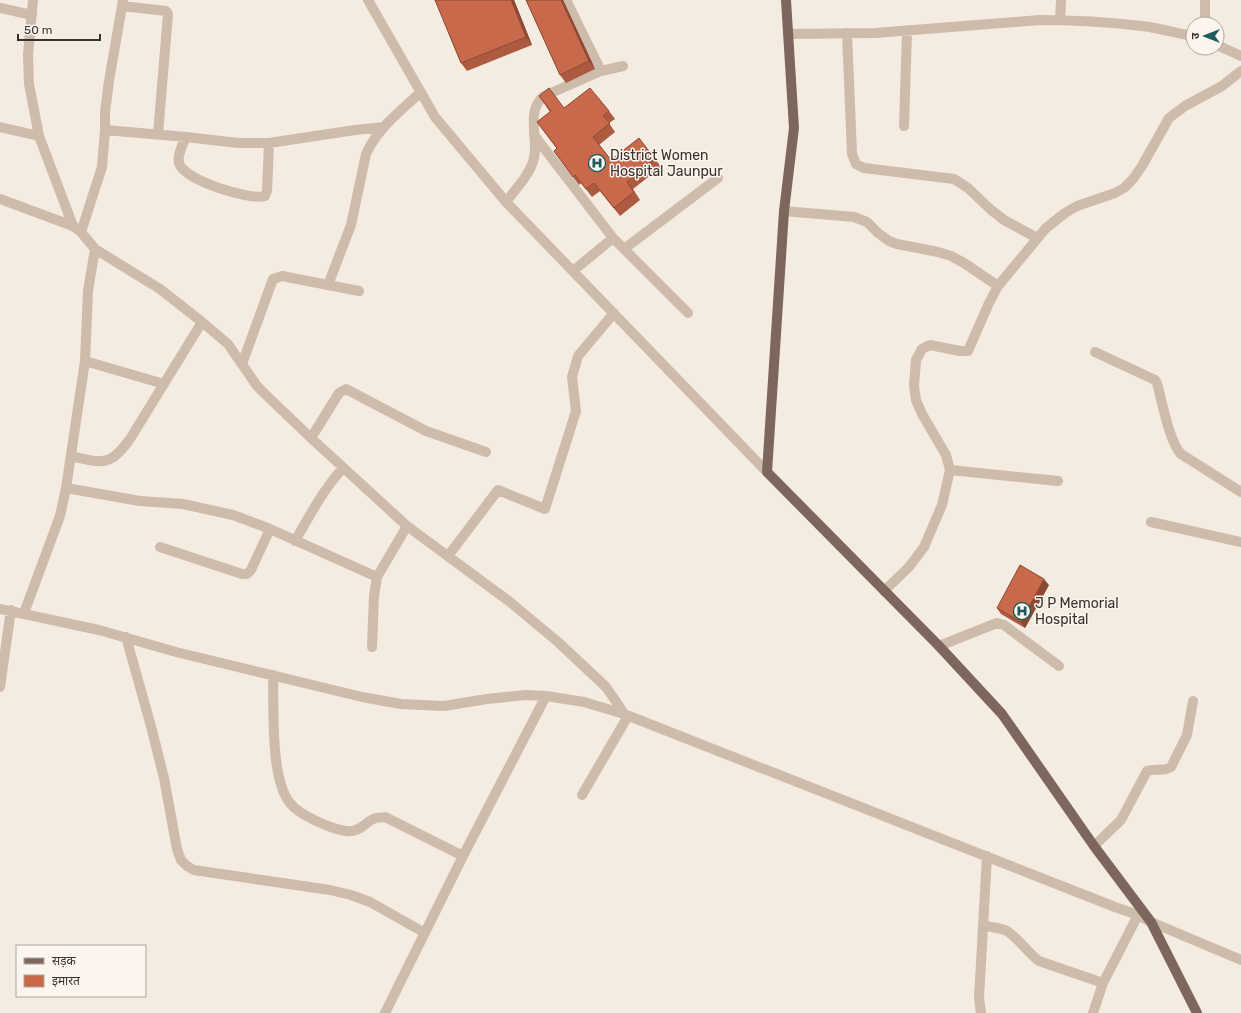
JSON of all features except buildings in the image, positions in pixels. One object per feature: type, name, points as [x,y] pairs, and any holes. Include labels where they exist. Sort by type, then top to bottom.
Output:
[{"type":"main road","points":[[786,0],[794,128],[784,211],[767,472],[939,646],[1002,714],[1094,846],[1151,922],[1197,1013]]},
{"type":"street","points":[[33,0],[28,55],[29,84],[39,136],[77,229],[95,249],[160,289],[228,344],[266,395],[343,468],[407,526],[510,602],[558,642],[606,687],[626,715]]},
{"type":"street","points":[[368,0],[435,117],[506,202],[767,472]]},
{"type":"street","points":[[566,0],[601,72]]},
{"type":"street","points":[[1060,20],[1061,0]]},
{"type":"street","points":[[1205,0],[1205,16]]},
{"type":"street","points":[[77,229],[102,167],[105,112],[123,3],[166,11],[168,14],[158,134]]},
{"type":"street","points":[[0,8],[32,15]]},
{"type":"street","points":[[788,34],[907,31],[1040,20],[1060,20],[1136,25],[1185,34]]},
{"type":"street","points":[[904,126],[907,31]]},
{"type":"street","points":[[847,33],[852,154],[856,164],[864,168],[954,179],[968,188],[1004,220],[1037,238]]},
{"type":"street","points":[[1225,49],[1241,56]]},
{"type":"street","points":[[506,202],[529,171],[534,156],[534,118],[538,100],[544,96],[601,72],[623,66]]},
{"type":"street","points":[[884,591],[909,567],[924,547],[942,505],[950,470],[946,455],[922,414],[916,400],[914,386],[916,360],[922,349],[930,345],[960,351],[968,351],[998,286],[1046,228],[1065,213],[1077,206],[1115,193],[1124,188],[1133,179],[1142,166],[1169,118],[1185,106],[1222,86],[1241,71]]},
{"type":"street","points":[[328,285],[351,224],[366,154],[370,145],[384,127],[421,92]]},
{"type":"street","points":[[0,127],[39,136]]},
{"type":"street","points":[[105,130],[186,136],[238,143],[268,143],[384,127]]},
{"type":"street","points":[[534,135],[613,238],[688,312]]},
{"type":"street","points":[[186,136],[178,162],[180,167],[199,181],[257,198],[265,196],[267,191],[268,143]]},
{"type":"street","points":[[624,249],[718,178]]},
{"type":"street","points":[[0,199],[77,229]]},
{"type":"street","points":[[784,211],[854,217],[867,222],[889,241],[951,256],[998,286]]},
{"type":"street","points":[[573,271],[613,238]]},
{"type":"street","points":[[24,613],[60,516],[66,488],[85,361],[88,291],[95,249]]},
{"type":"street","points":[[242,364],[273,279],[282,276],[359,291]]},
{"type":"street","points":[[448,556],[498,490],[545,509],[576,411],[572,377],[578,356],[614,313]]},
{"type":"street","points":[[70,456],[96,462],[109,460],[117,455],[130,439],[202,322]]},
{"type":"street","points":[[1095,352],[1150,378],[1158,387],[1172,438],[1177,450],[1241,492]]},
{"type":"street","points":[[85,361],[164,384]]},
{"type":"street","points":[[311,438],[339,393],[346,389],[426,431],[486,452]]},
{"type":"street","points":[[295,541],[321,495],[330,482],[343,468]]},
{"type":"street","points":[[950,470],[1058,481]]},
{"type":"street","points":[[66,488],[140,501],[183,504],[233,515],[270,529],[377,577]]},
{"type":"street","points":[[1151,522],[1241,542]]},
{"type":"street","points":[[372,647],[374,596],[377,577],[407,526]]},
{"type":"street","points":[[160,546],[245,574],[251,570],[270,529]]},
{"type":"street","points":[[0,609],[11,610],[99,630],[176,652],[362,697],[401,704],[444,706],[487,699],[526,695],[546,696],[584,702],[626,715],[1138,915],[1151,922],[1241,960]]},
{"type":"street","points":[[0,687],[11,610]]},
{"type":"street","points":[[939,646],[997,623],[1004,625],[1059,666]]},
{"type":"street","points":[[126,638],[162,771],[177,849],[181,860],[187,866],[194,870],[330,890],[351,895],[370,902],[425,933]]},
{"type":"street","points":[[273,675],[275,761],[284,795],[290,804],[313,820],[347,831],[358,830],[374,818],[385,817],[463,856]]},
{"type":"street","points":[[385,1013],[463,856],[546,696]]},
{"type":"street","points":[[1094,846],[1121,820],[1147,772],[1152,769],[1168,770],[1171,767],[1187,734],[1193,701]]},
{"type":"street","points":[[582,795],[626,715]]},
{"type":"street","points":[[981,1013],[980,998],[986,856]]},
{"type":"street","points":[[1093,1013],[1103,983],[1138,915]]},
{"type":"street","points":[[983,925],[1005,930],[1030,955],[1039,961],[1103,983]]},
{"type":"place","name":"District Women Hospital Jaunpur","points":[[597,163]]},
{"type":"place","name":"J P Memorial Hospital","points":[[1022,611]]}]
